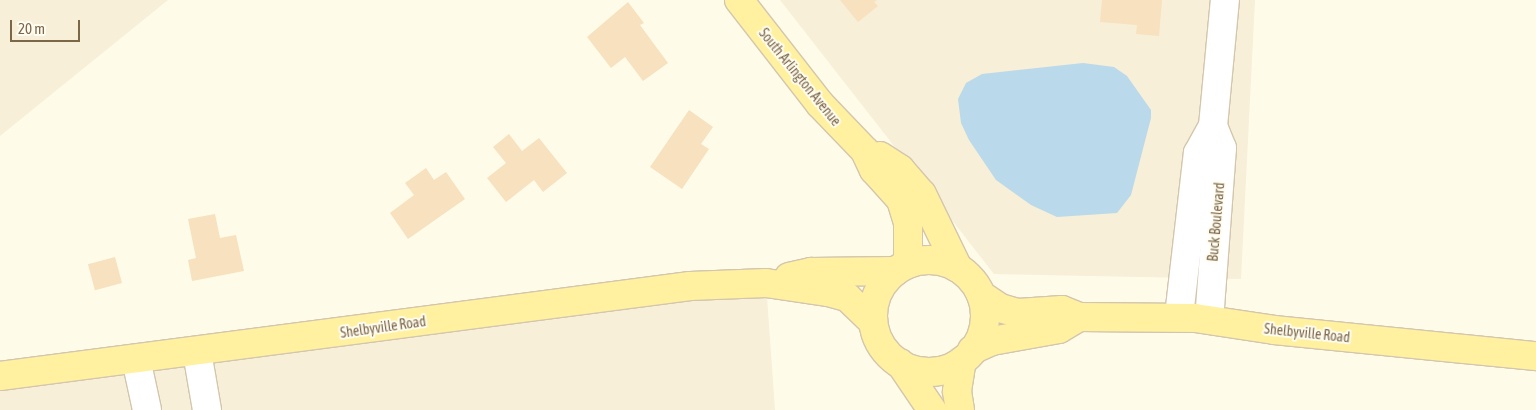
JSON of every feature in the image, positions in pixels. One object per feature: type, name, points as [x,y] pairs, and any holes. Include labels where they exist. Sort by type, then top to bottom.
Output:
[{"type":"main road","name":"South Arlington Avenue","points":[[739,0],[820,104],[865,150],[874,170],[893,189],[904,209],[909,229],[902,268]]},
{"type":"main road","name":"South Arlington Avenue","points":[[865,150],[887,158],[914,184],[930,209],[958,268]]},
{"type":"main road","points":[[766,283],[811,272],[902,268],[937,260],[958,268],[969,277],[981,295],[991,303],[1013,311],[1062,310],[1078,317]]},
{"type":"main road","points":[[873,322],[878,294],[902,268]]},
{"type":"main road","name":"Shelbyville Road","points":[[0,376],[197,352],[690,286],[766,283]]},
{"type":"main road","points":[[766,283],[847,297],[873,322],[884,349],[900,364],[932,410]]},
{"type":"main road","points":[[960,410],[957,390],[967,355],[984,324],[981,295]]},
{"type":"main road","name":"Shelbyville Road","points":[[1078,317],[1179,316],[1274,330],[1536,356]]},
{"type":"main road","points":[[900,364],[914,369],[935,371],[992,341],[1059,329],[1078,317]]},
{"type":"street","name":"Buck Boulevard","points":[[1179,316],[1198,153],[1213,126],[1225,0]]},
{"type":"street","name":"Buck Boulevard","points":[[1208,320],[1222,148],[1213,126]]},
{"type":"street","points":[[197,352],[207,410]]},
{"type":"street","points":[[136,359],[147,410]]},
{"type":"shaded area","points":[[0,0],[168,0],[0,136]]},
{"type":"shaded area","points":[[780,0],[1255,0],[1241,279],[994,274]]},
{"type":"shaded area","points":[[766,283],[775,410],[0,410],[0,376]]},
{"type":"water","points":[[1083,63],[1114,67],[1127,76],[1151,110],[1151,118],[1131,195],[1117,213],[1057,217],[1031,205],[996,180],[969,140],[961,123],[958,99],[966,83],[982,74]]},
{"type":"building","points":[[840,0],[877,0],[874,2],[878,6],[858,22]]},
{"type":"building","points":[[1102,0],[1162,0],[1159,36],[1136,34],[1137,25],[1100,22]]},
{"type":"building","points":[[628,2],[644,23],[640,25],[668,63],[643,81],[625,57],[611,68],[587,37]]},
{"type":"building","points":[[689,110],[713,127],[701,144],[709,149],[682,189],[650,167]]},
{"type":"building","points":[[509,134],[522,151],[539,138],[567,173],[543,192],[534,180],[506,202],[487,178],[506,163],[493,147]]},
{"type":"building","points":[[426,168],[434,180],[446,172],[465,199],[408,239],[390,213],[414,195],[405,183]]},
{"type":"building","points":[[215,214],[220,238],[236,235],[244,271],[192,281],[188,260],[196,258],[188,219]]},
{"type":"building","points":[[115,257],[122,283],[95,290],[88,264]]}]
